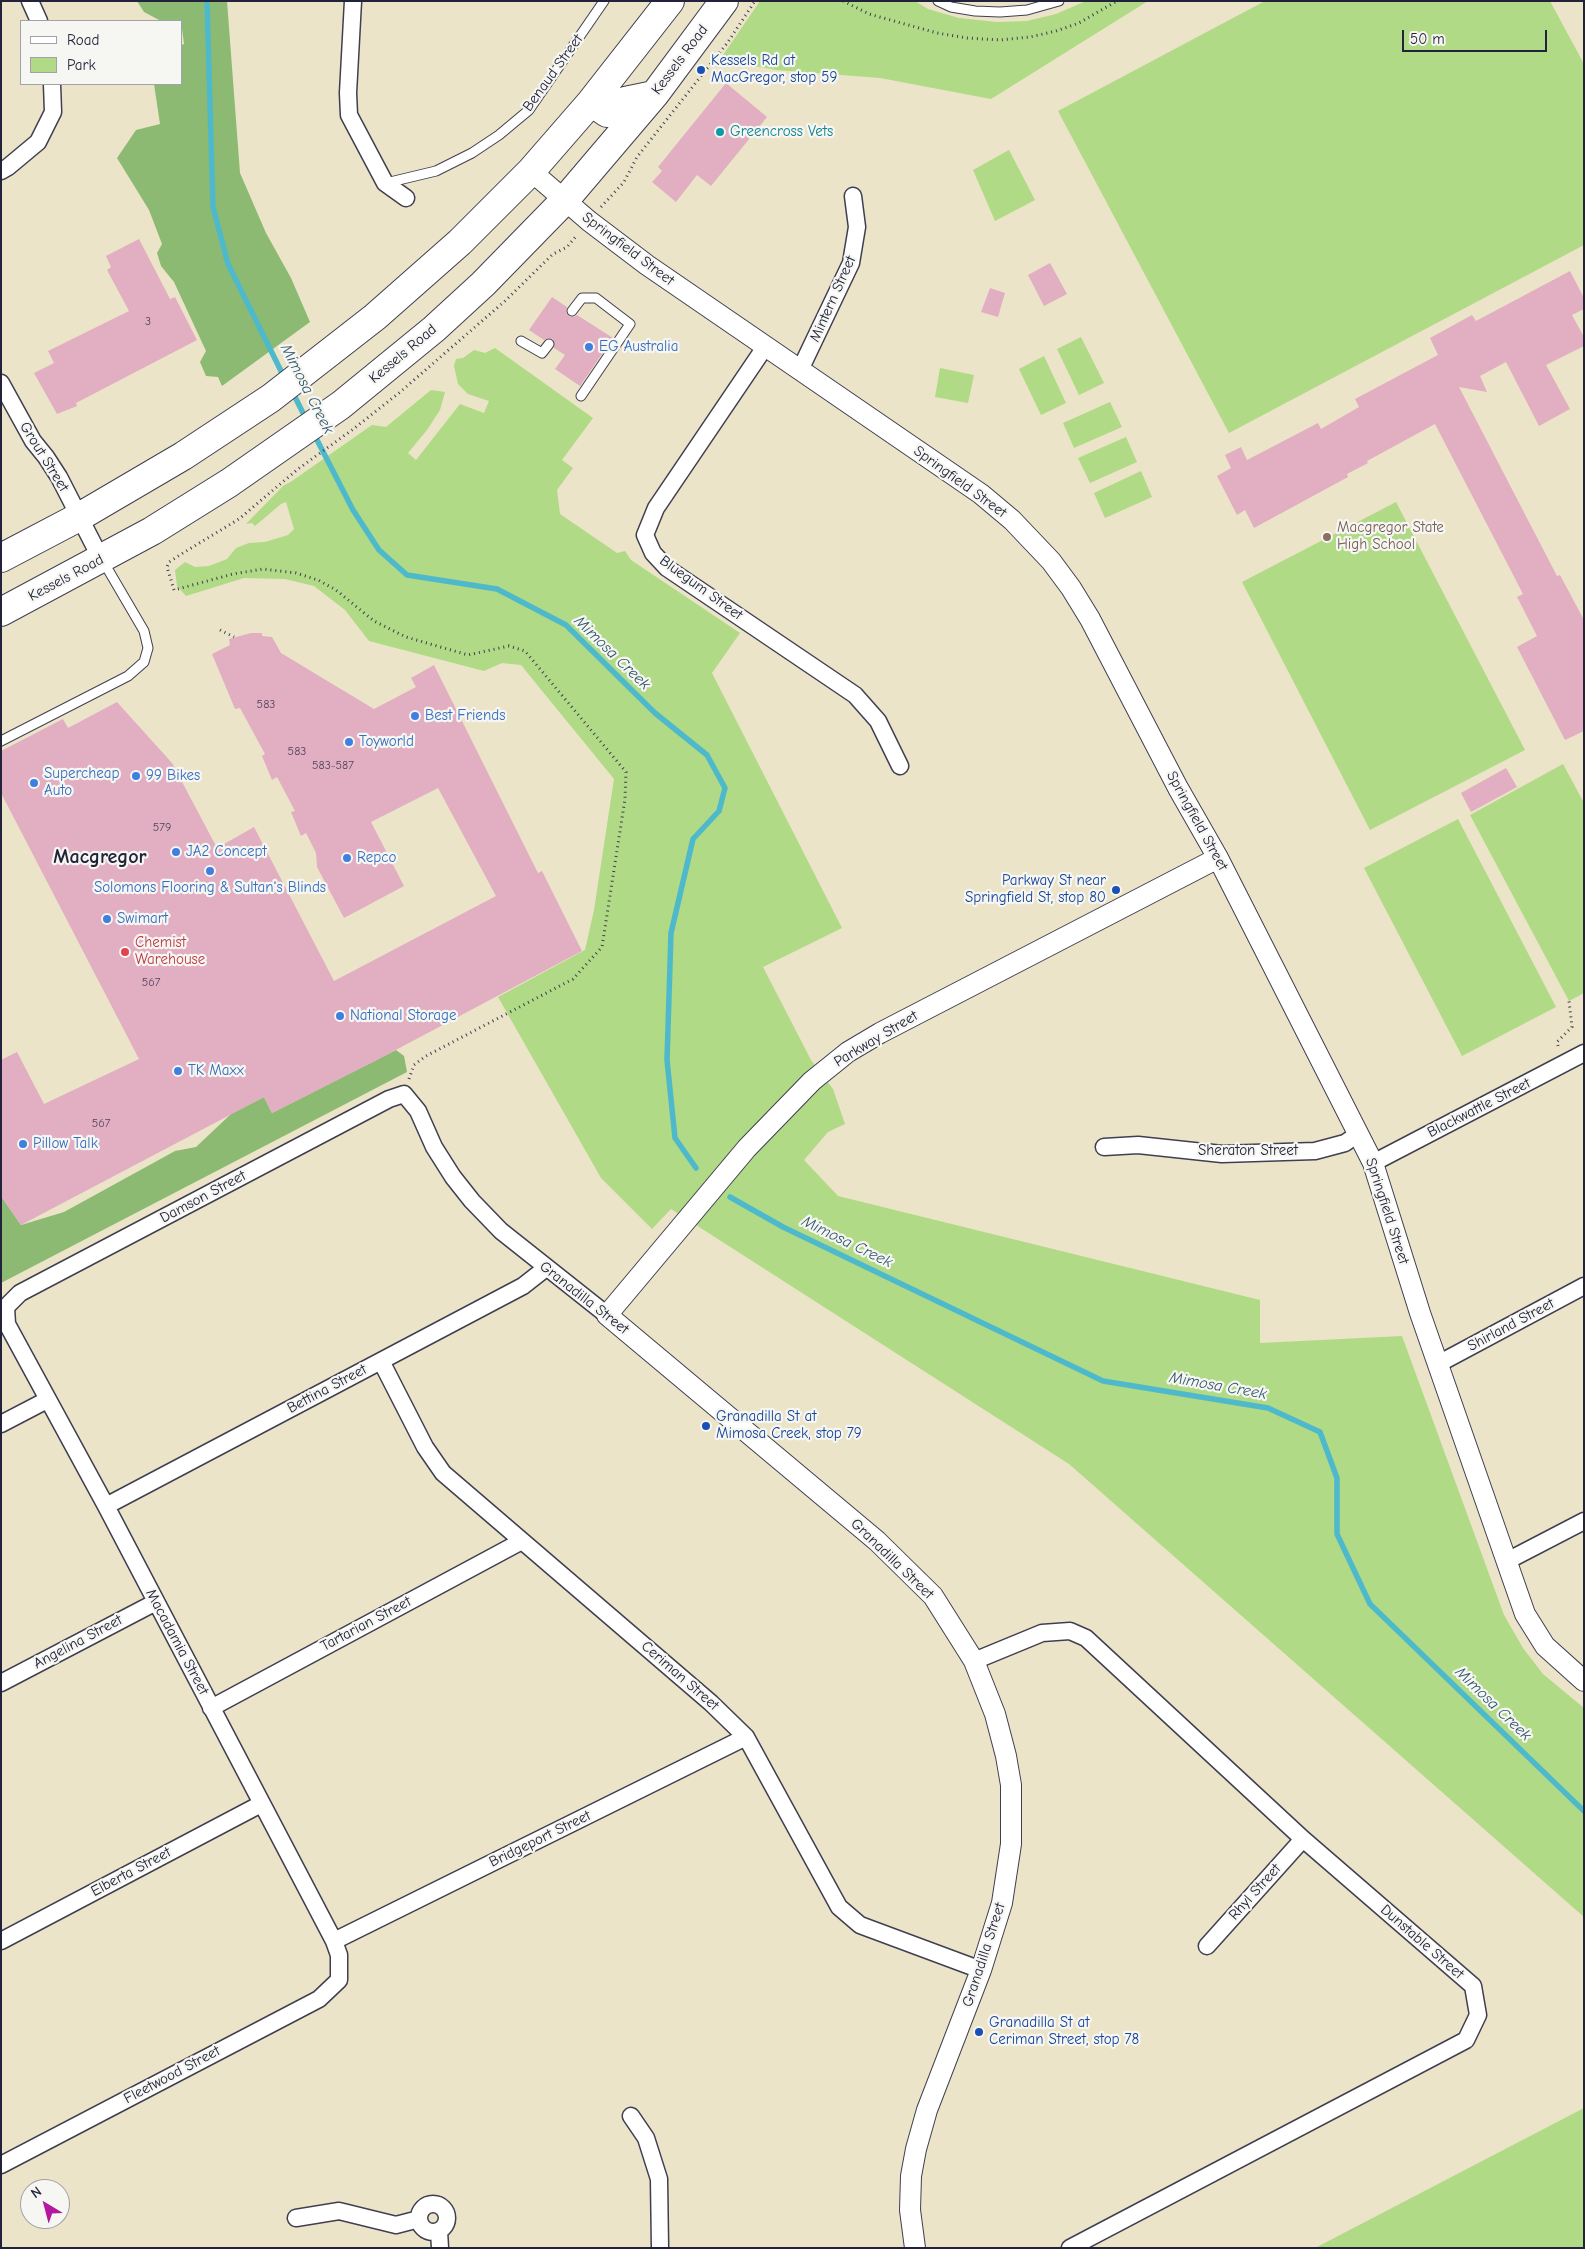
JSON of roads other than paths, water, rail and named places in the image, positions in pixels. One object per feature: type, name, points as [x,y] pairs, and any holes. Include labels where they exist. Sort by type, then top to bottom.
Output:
[{"type":"highway","points":[[1,558],[80,517],[183,456],[271,398],[375,317],[460,242],[531,170],[591,102],[670,1]]},
{"type":"highway","name":"Kessels Road","points":[[1,612],[164,524],[289,443],[341,405],[439,324],[483,284],[564,201],[655,94],[724,1]]},
{"type":"highway","points":[[591,102],[607,113],[614,111],[625,100],[655,94]]},
{"type":"street","points":[[30,1],[39,20]]},
{"type":"street","points":[[354,1],[348,93],[349,115],[385,183],[406,198]]},
{"type":"street","points":[[1,170],[8,167],[38,142],[53,112],[52,85]]},
{"type":"street","name":"Springfield Street","points":[[531,170],[564,201],[646,265],[981,494],[1012,520],[1051,561],[1090,619],[1178,788],[1218,858],[1373,1163],[1420,1313],[1525,1614],[1545,1646],[1584,1680]]},
{"type":"street","name":"Mintern Street","points":[[800,370],[851,263],[857,227],[853,196]]},
{"type":"street","name":"Bluegum Street","points":[[765,347],[656,508],[645,535],[653,553],[667,568],[855,695],[878,721],[900,766]]},
{"type":"street","name":"Grout Street","points":[[1,383],[27,432],[51,464],[101,559]]},
{"type":"street","name":"Parkway Street","points":[[608,1315],[747,1148],[812,1081],[848,1052],[880,1033],[1218,858]]},
{"type":"street","name":"Blackwattle Street","points":[[1373,1163],[1584,1053]]},
{"type":"street","name":"Granadilla Street","points":[[404,1094],[418,1112],[434,1147],[453,1177],[501,1232],[608,1315],[877,1541],[933,1596],[974,1661],[1000,1732],[1010,1785],[1012,1811],[1011,1844],[1002,1903],[981,1970],[927,2110],[916,2149],[911,2176],[910,2201],[915,2248]]},
{"type":"street","name":"Damson Street","points":[[6,1307],[20,1293],[389,1099],[404,1094]]},
{"type":"street","name":"Sheraton Street","points":[[1104,1147],[1138,1145],[1222,1154],[1315,1151],[1345,1143],[1358,1134]]},
{"type":"street","name":"Bettina Street","points":[[106,1506],[523,1286],[546,1268]]},
{"type":"street","name":"Shirland Street","points":[[1438,1364],[1584,1286]]},
{"type":"street","name":"Macadamia Street","points":[[6,1307],[7,1324],[106,1506],[334,1941],[339,1955],[338,1980]]},
{"type":"street","name":"Ceriman Street","points":[[381,1361],[425,1447],[442,1473],[711,1703],[746,1737],[839,1907],[860,1925],[981,1970]]},
{"type":"street","points":[[1,1424],[47,1400]]},
{"type":"street","points":[[1508,1561],[1584,1521]]},
{"type":"street","name":"Tartarian Street","points":[[211,1708],[522,1541]]},
{"type":"street","name":"Angelina Street","points":[[1,1683],[156,1602]]},
{"type":"street","name":"Dunstable Street","points":[[974,1661],[1042,1633],[1070,1631],[1086,1638],[1303,1839],[1473,1986],[1478,2015],[1466,2040],[1070,2248]]},
{"type":"street","name":"Bridgeport Street","points":[[334,1941],[746,1737]]},
{"type":"street","name":"Elberta Street","points":[[1,1941],[261,1804]]},
{"type":"street","name":"Rhyl Street","points":[[1207,1946],[1303,1839]]},
{"type":"street","name":"Fleetwood Street","points":[[1,2165],[319,1999],[338,1980]]},
{"type":"street","points":[[631,2116],[646,2138],[659,2179],[660,2248]]},
{"type":"street","points":[[433,2204],[442,2206],[447,2219],[446,2224],[439,2230],[427,2230],[420,2219],[422,2211],[428,2205],[433,2204]]},
{"type":"street","points":[[296,2218],[339,2211],[396,2225],[420,2219]]},
{"type":"street","points":[[439,2230],[440,2248]]},
{"type":"lane","name":"Benaud Street","points":[[385,183],[436,170],[472,153],[529,110],[604,1]]},
{"type":"lane","points":[[938,1],[951,7],[975,11],[1000,12],[1027,10],[1059,1]]},
{"type":"lane","points":[[572,311],[582,298],[596,298],[630,324],[581,396]]},
{"type":"lane","points":[[521,341],[542,352],[549,344]]},
{"type":"lane","points":[[1,742],[128,676],[144,662],[148,648],[144,631],[101,559]]},
{"type":"waterway","name":"Mimosa Creek","points":[[207,1],[213,207],[228,264],[285,379]]},
{"type":"waterway","name":"Mimosa Creek","points":[[292,391],[307,421]]},
{"type":"waterway","name":"Mimosa Creek","points":[[314,434],[353,510],[379,550],[407,575],[497,589],[566,625],[655,713],[707,755],[725,788],[719,811],[693,839],[671,933],[667,1060],[675,1138],[696,1168]]},
{"type":"waterway","name":"Mimosa Creek","points":[[730,1197],[783,1227],[1103,1381],[1268,1408],[1320,1432],[1337,1478],[1337,1534],[1370,1604],[1584,1811]]},
{"type":"place","name":"Kessels Rd at MacGregor, stop 59","points":[[701,70]]},
{"type":"place","name":"Greencross Vets","points":[[720,132]]},
{"type":"place","name":"EG Australia","points":[[589,347]]},
{"type":"place","name":"Macgregor State High School","points":[[1327,537]]},
{"type":"place","name":"Best Friends","points":[[415,716]]},
{"type":"place","name":"Toyworld","points":[[349,742]]},
{"type":"place","name":"99 Bikes","points":[[136,776]]},
{"type":"place","name":"Supercheap Auto","points":[[34,783]]},
{"type":"place","name":"JA2 Concept","points":[[176,852]]},
{"type":"place","name":"Repco","points":[[347,858]]},
{"type":"place","name":"Solomons Flooring & Sultan's Blinds","points":[[210,871]]},
{"type":"place","name":"Parkway St near Springfield St, stop 80","points":[[1116,890]]},
{"type":"place","name":"Swimart","points":[[107,919]]},
{"type":"place","name":"Chemist Warehouse","points":[[125,952]]},
{"type":"place","name":"National Storage","points":[[340,1016]]},
{"type":"place","name":"TK Maxx","points":[[178,1071]]},
{"type":"place","name":"Pillow Talk","points":[[23,1144]]},
{"type":"place","name":"Granadilla St at Mimosa Creek, stop 79","points":[[706,1426]]},
{"type":"place","name":"Granadilla St at Ceriman Street, stop 78","points":[[979,2032]]},
{"type":"district","name":"Macgregor","points":[[100,857]]}]
